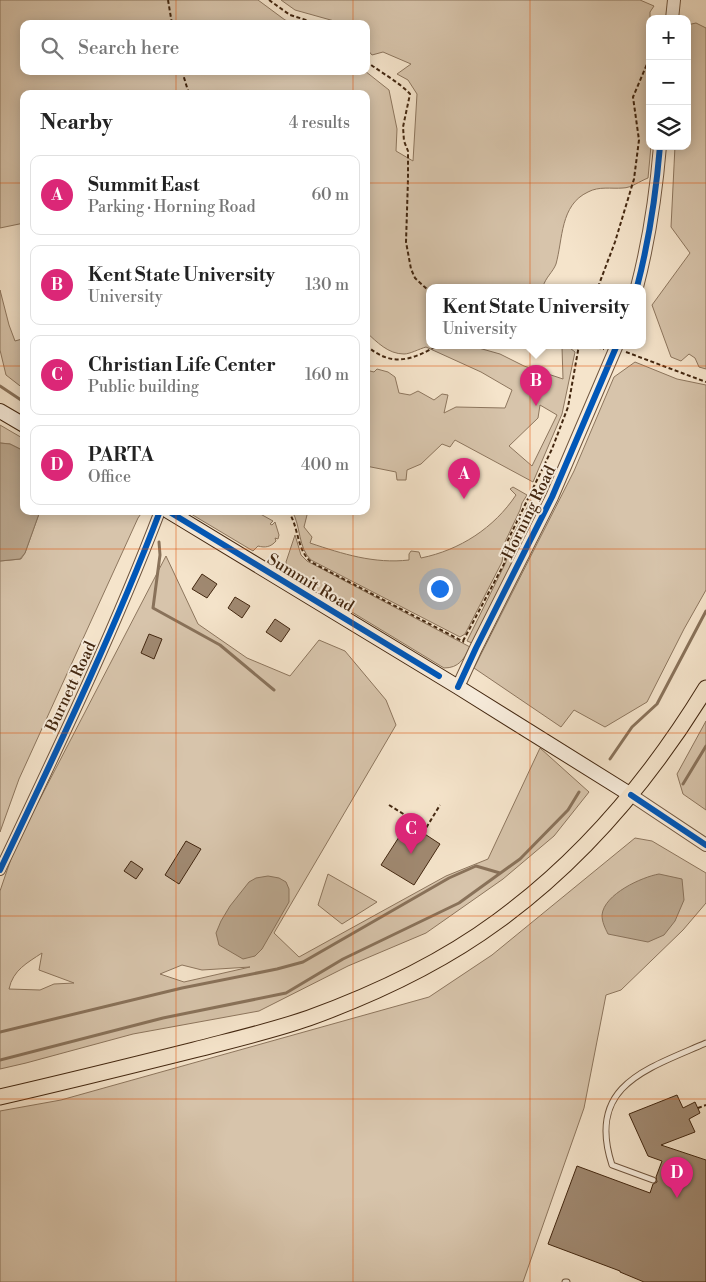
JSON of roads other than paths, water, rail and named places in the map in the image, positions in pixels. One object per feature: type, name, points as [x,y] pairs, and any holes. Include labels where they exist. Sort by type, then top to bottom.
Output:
[{"type":"main road","points":[[0,411],[20,423]]},
{"type":"main road","name":"Summit Road","points":[[175,515],[458,687],[631,795]]},
{"type":"main road","points":[[0,1097],[250,1035],[307,1018],[366,995],[433,962],[498,921],[527,899],[582,849],[631,795],[662,757],[706,688]]},
{"type":"street","points":[[672,15],[674,0]]},
{"type":"street","points":[[638,284],[653,210],[660,150]]},
{"type":"street","name":"Horning Road","points":[[458,687],[552,497],[616,349]]},
{"type":"street","name":"Burnett Road","points":[[0,870],[108,636],[158,515]]},
{"type":"street","name":"Summit Road","points":[[631,795],[706,845]]},
{"type":"lane","points":[[653,1180],[612,1165],[606,1147],[607,1114],[618,1093],[634,1077],[657,1064],[706,1043]]},
{"type":"waterway","points":[[0,386],[20,399]]},
{"type":"waterway","points":[[159,542],[160,555],[153,608],[220,645],[274,690]]},
{"type":"waterway","points":[[610,759],[632,727],[657,704],[706,611]]},
{"type":"waterway","points":[[683,784],[706,746]]},
{"type":"waterway","points":[[0,1060],[163,1018],[286,993],[343,959],[459,903],[520,859],[568,810],[579,792]]},
{"type":"waterway","points":[[0,1032],[182,988],[303,962],[449,878],[476,866],[500,873]]},
{"type":"place","name":"Kent State University","points":[[536,406]]},
{"type":"place","name":"Summit East","points":[[464,499]]},
{"type":"place","name":"Christian Life Center","points":[[411,854]]},
{"type":"place","name":"PARTA","points":[[677,1198]]}]
